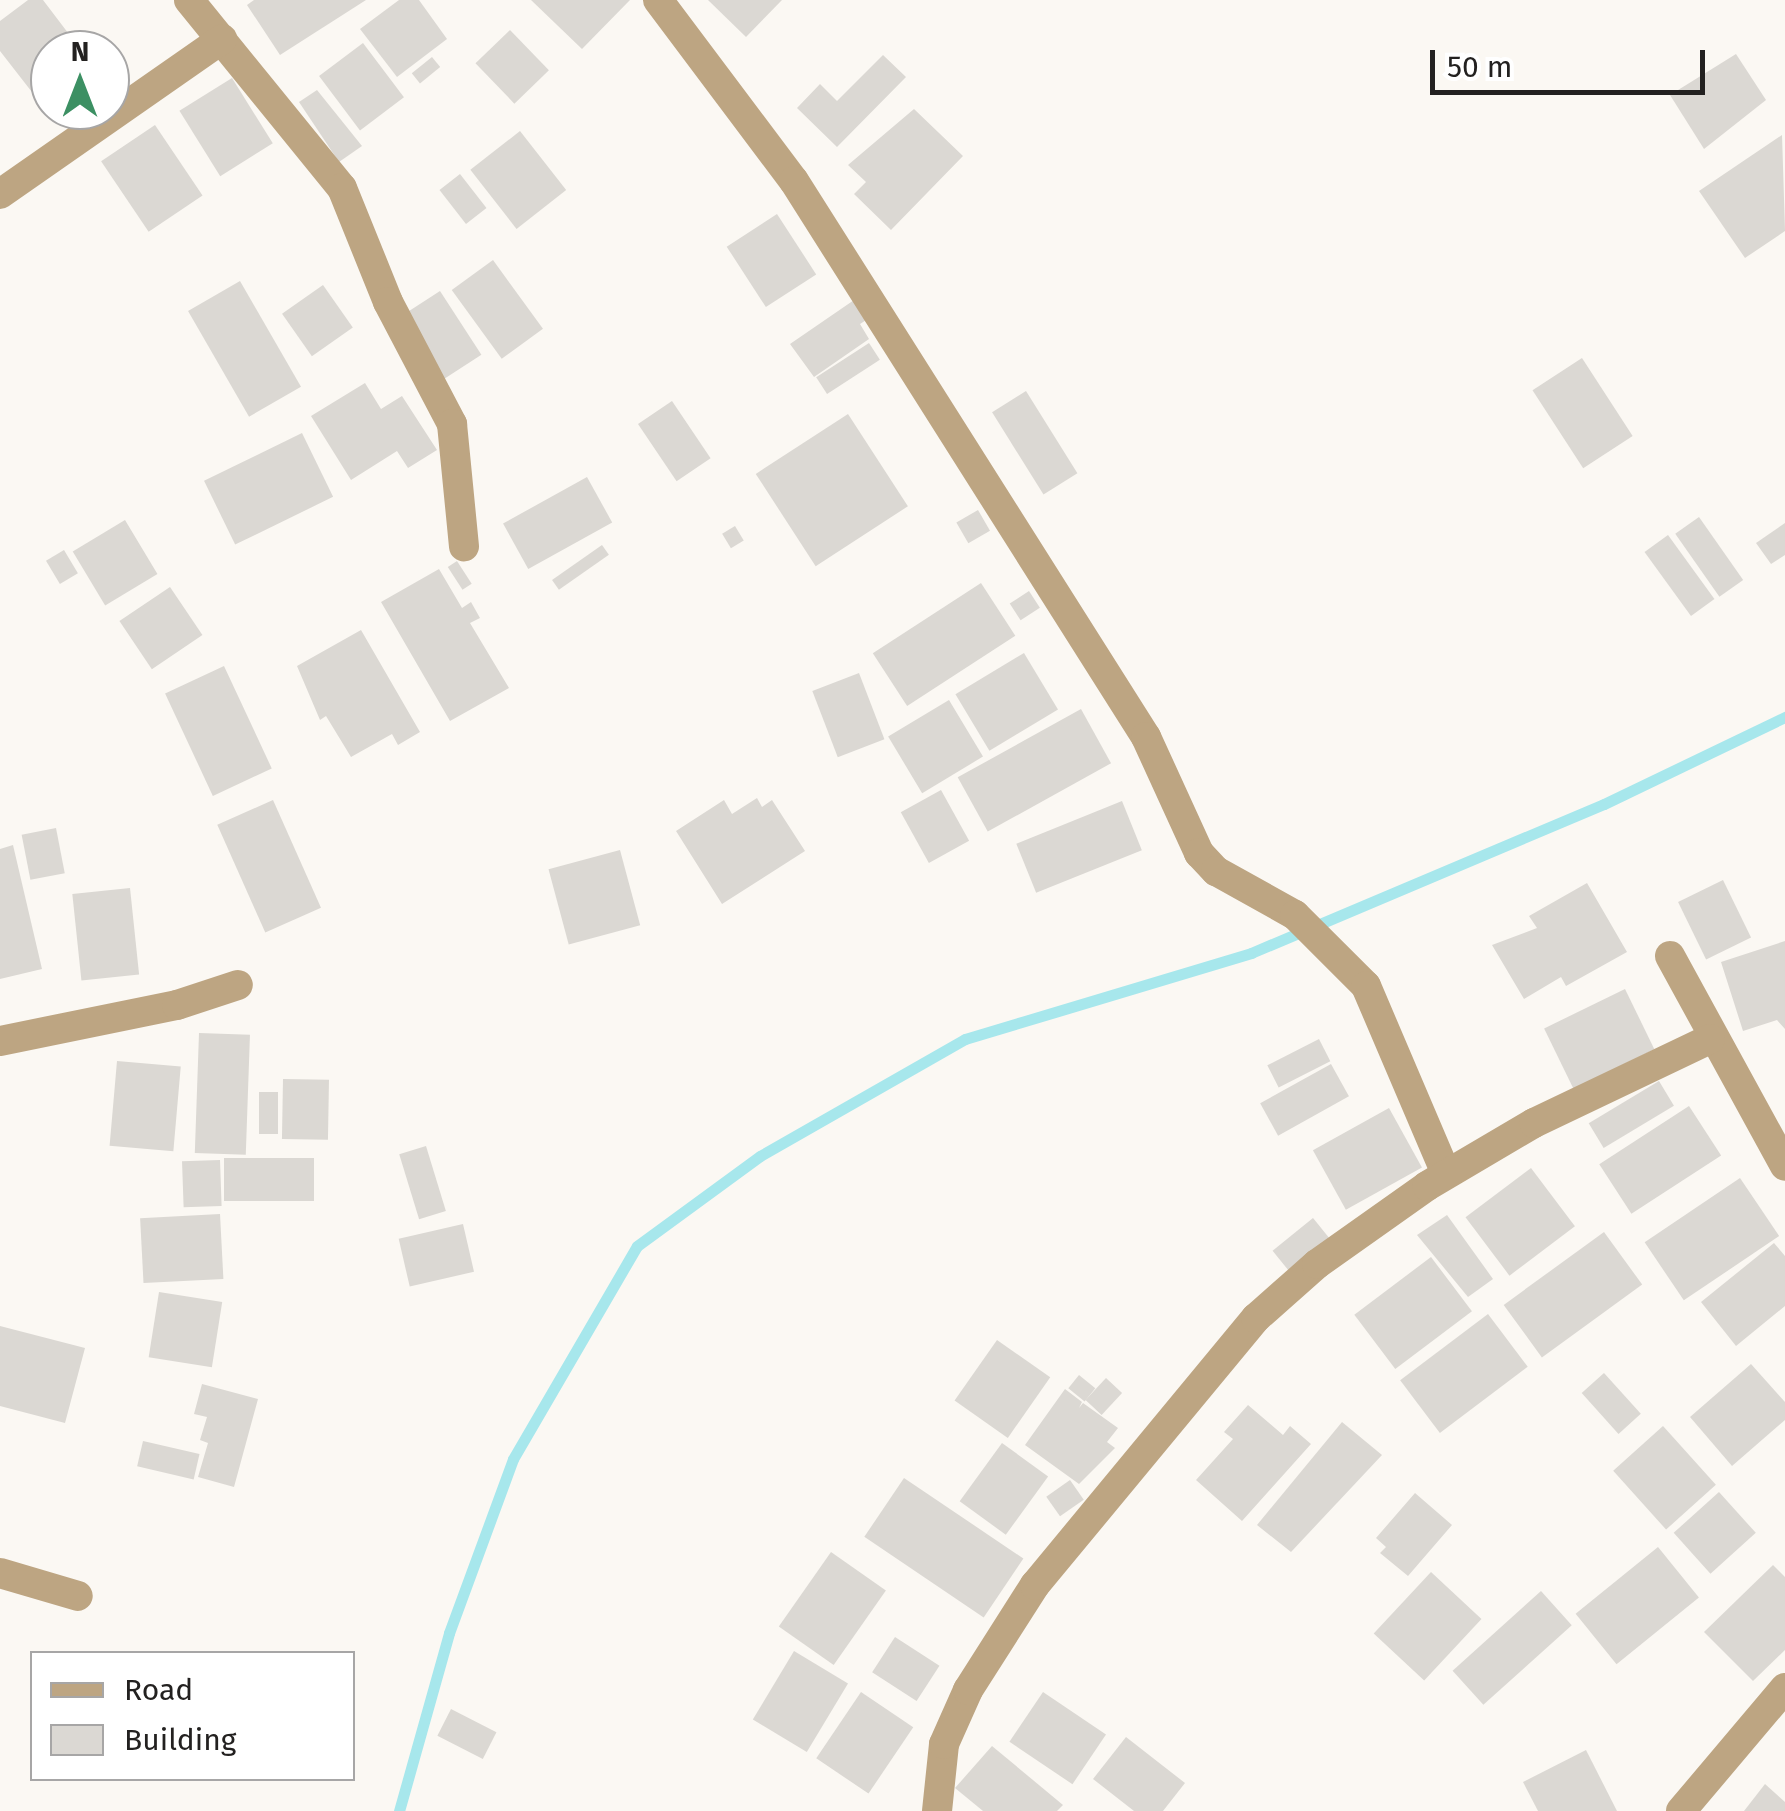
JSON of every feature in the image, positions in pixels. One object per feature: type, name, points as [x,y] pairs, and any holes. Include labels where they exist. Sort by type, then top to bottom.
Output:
[{"type":"street","points":[[189,0],[342,188],[388,302],[452,424],[464,546]]},
{"type":"street","points":[[658,0],[794,180],[1134,718],[1199,853],[1216,872],[1295,915],[1366,986],[1446,1174]]},
{"type":"street","points":[[0,194],[222,38]]},
{"type":"street","points":[[1670,956],[1710,1040],[1785,1166]]},
{"type":"street","points":[[0,1041],[178,1005],[238,985]]},
{"type":"street","points":[[937,1811],[944,1744],[968,1690],[1035,1586],[1256,1318],[1318,1264],[1446,1174],[1534,1122],[1710,1040]]},
{"type":"street","points":[[0,1574],[78,1596]]},
{"type":"street","points":[[1681,1811],[1785,1688]]},
{"type":"building","points":[[28,0],[43,0],[66,30],[30,30],[30,90],[0,51],[0,21]]},
{"type":"building","points":[[254,0],[366,0],[280,55],[247,5]]},
{"type":"building","points":[[399,0],[419,0],[447,39],[397,77],[360,29]]},
{"type":"building","points":[[531,0],[630,0],[582,49]]},
{"type":"building","points":[[708,0],[782,0],[746,37]]},
{"type":"building","points":[[510,30],[549,70],[514,104],[475,63]]},
{"type":"building","points":[[363,43],[404,97],[360,130],[319,76]]},
{"type":"building","points":[[1736,54],[1766,100],[1704,149],[1670,95]]},
{"type":"building","points":[[883,55],[906,77],[837,147],[797,108],[820,84],[837,101]]},
{"type":"building","points":[[432,57],[440,67],[420,83],[412,73]]},
{"type":"building","points":[[232,78],[273,143],[220,176],[179,111]]},
{"type":"building","points":[[317,90],[362,146],[339,162],[299,102]]},
{"type":"building","points":[[914,109],[963,156],[891,230],[854,194],[866,182],[848,165]]},
{"type":"building","points":[[155,125],[203,195],[149,232],[101,161]]},
{"type":"building","points":[[520,131],[566,190],[517,229],[470,170]]},
{"type":"building","points":[[1782,135],[1785,231],[1745,258],[1699,191]]},
{"type":"building","points":[[460,174],[486,208],[466,224],[440,190]]},
{"type":"building","points":[[777,214],[816,274],[766,307],[727,247]]},
{"type":"building","points":[[493,260],[543,329],[502,359],[452,290]]},
{"type":"building","points":[[240,281],[301,387],[249,417],[188,311]]},
{"type":"building","points":[[323,285],[353,328],[312,356],[282,314]]},
{"type":"building","points":[[440,291],[481,355],[443,380],[401,316]]},
{"type":"building","points":[[857,298],[871,317],[860,324],[869,339],[814,377],[790,344]]},
{"type":"building","points":[[869,343],[880,360],[827,394],[816,377]]},
{"type":"building","points":[[1582,358],[1633,436],[1583,468],[1533,390]]},
{"type":"building","points":[[365,383],[381,409],[402,396],[437,450],[408,468],[397,451],[351,480],[311,416]]},
{"type":"building","points":[[1026,391],[1077,473],[1043,494],[992,412]]},
{"type":"building","points":[[672,401],[711,458],[677,481],[638,424]]},
{"type":"building","points":[[848,414],[908,506],[816,566],[756,474]]},
{"type":"building","points":[[302,433],[333,497],[235,545],[204,481]]},
{"type":"building","points":[[587,477],[612,522],[528,569],[503,524]]},
{"type":"building","points":[[978,510],[990,531],[968,543],[956,522]]},
{"type":"building","points":[[1699,517],[1743,580],[1719,597],[1675,534]]},
{"type":"building","points":[[125,520],[157,574],[105,605],[73,551]]},
{"type":"building","points":[[1785,523],[1785,555],[1771,564],[1756,543]]},
{"type":"building","points":[[735,526],[744,541],[731,548],[722,534]]},
{"type":"building","points":[[1668,535],[1714,599],[1691,616],[1645,552]]},
{"type":"building","points":[[602,545],[609,555],[559,590],[552,580]]},
{"type":"building","points":[[64,550],[78,573],[60,584],[46,561]]},
{"type":"building","points":[[457,561],[472,584],[462,590],[448,567]]},
{"type":"building","points":[[439,569],[462,608],[471,602],[480,618],[470,623],[509,688],[450,721],[381,602]]},
{"type":"building","points":[[981,583],[1015,636],[907,706],[873,653]]},
{"type":"building","points":[[170,587],[202,635],[152,669],[119,621]]},
{"type":"building","points":[[1029,591],[1040,608],[1021,620],[1010,604]]},
{"type":"building","points":[[361,630],[420,732],[398,745],[392,734],[351,757],[326,716],[320,720],[297,666]]},
{"type":"building","points":[[1024,653],[1058,710],[989,751],[955,694]]},
{"type":"building","points":[[224,666],[272,768],[213,796],[165,693]]},
{"type":"building","points":[[859,673],[884,739],[838,757],[812,691]]},
{"type":"building","points":[[949,700],[983,757],[922,793],[888,737]]},
{"type":"building","points":[[1081,709],[1111,763],[988,832],[958,777]]},
{"type":"building","points":[[941,790],[969,841],[929,863],[901,812]]},
{"type":"building","points":[[757,798],[762,807],[772,800],[805,851],[722,904],[676,831],[724,800],[732,814]]},
{"type":"building","points":[[273,800],[321,908],[265,933],[217,825]]},
{"type":"building","points":[[1122,801],[1142,850],[1036,893],[1016,844]]},
{"type":"building","points":[[56,828],[65,873],[30,880],[22,835]]},
{"type":"building","points":[[13,845],[42,969],[0,979],[0,849]]},
{"type":"building","points":[[620,850],[640,925],[569,944],[549,869]]},
{"type":"building","points":[[1723,880],[1751,938],[1706,959],[1678,902]]},
{"type":"building","points":[[1587,883],[1627,952],[1566,986],[1561,977],[1524,999],[1492,945],[1537,928],[1529,916]]},
{"type":"building","points":[[130,888],[139,975],[81,981],[72,894]]},
{"type":"building","points":[[1785,941],[1785,1029],[1777,1020],[1743,1031],[1721,962]]},
{"type":"building","points":[[1625,989],[1654,1049],[1573,1089],[1544,1028]]},
{"type":"building","points":[[199,1033],[250,1035],[246,1155],[195,1153]]},
{"type":"building","points":[[1319,1039],[1330,1061],[1279,1088],[1267,1065]]},
{"type":"building","points":[[117,1061],[181,1067],[173,1151],[110,1146]]},
{"type":"building","points":[[1331,1064],[1349,1096],[1278,1136],[1260,1103]]},
{"type":"building","points":[[283,1079],[329,1080],[328,1140],[282,1139]]},
{"type":"building","points":[[1659,1081],[1674,1106],[1604,1148],[1589,1123]]},
{"type":"building","points":[[259,1092],[278,1092],[278,1134],[259,1134]]},
{"type":"building","points":[[1689,1106],[1721,1155],[1631,1214],[1599,1164]]},
{"type":"building","points":[[1389,1108],[1422,1167],[1346,1210],[1313,1150]]},
{"type":"building","points":[[426,1146],[446,1211],[419,1219],[399,1154]]},
{"type":"building","points":[[224,1158],[314,1158],[314,1201],[224,1201]]},
{"type":"building","points":[[220,1160],[222,1206],[184,1207],[182,1161]]},
{"type":"building","points":[[1531,1168],[1575,1226],[1509,1276],[1466,1217]]},
{"type":"building","points":[[1740,1178],[1779,1236],[1684,1300],[1645,1242]]},
{"type":"building","points":[[220,1214],[223,1279],[144,1283],[140,1218]]},
{"type":"building","points":[[1447,1215],[1493,1279],[1468,1297],[1417,1235]]},
{"type":"building","points":[[1313,1218],[1331,1240],[1290,1272],[1273,1251]]},
{"type":"building","points":[[463,1224],[474,1272],[410,1287],[399,1239]]},
{"type":"building","points":[[1604,1232],[1642,1285],[1542,1357],[1504,1305]]},
{"type":"building","points":[[1774,1243],[1785,1256],[1785,1306],[1736,1346],[1701,1302]]},
{"type":"building","points":[[1431,1257],[1472,1311],[1395,1369],[1354,1315]]},
{"type":"building","points":[[159,1292],[222,1302],[212,1367],[149,1357]]},
{"type":"building","points":[[1488,1314],[1528,1367],[1440,1433],[1400,1380]]},
{"type":"building","points":[[0,1326],[85,1348],[65,1423],[0,1406]]},
{"type":"building","points":[[997,1340],[1050,1377],[1008,1438],[955,1401]]},
{"type":"building","points":[[1751,1364],[1785,1402],[1785,1420],[1732,1466],[1690,1417]]},
{"type":"building","points":[[1604,1373],[1641,1414],[1619,1434],[1582,1393]]},
{"type":"building","points":[[1079,1375],[1095,1388],[1085,1401],[1068,1388]]},
{"type":"building","points":[[1106,1378],[1122,1393],[1102,1415],[1086,1400]]},
{"type":"building","points":[[202,1384],[258,1399],[234,1487],[198,1477],[208,1443],[200,1440],[207,1417],[194,1414]]},
{"type":"building","points":[[1065,1389],[1082,1402],[1079,1408],[1083,1403],[1118,1428],[1107,1442],[1115,1448],[1079,1484],[1025,1445]]},
{"type":"building","points":[[1248,1405],[1283,1435],[1290,1426],[1311,1444],[1242,1521],[1196,1480],[1233,1439],[1224,1432]]},
{"type":"building","points":[[1342,1422],[1382,1455],[1291,1552],[1257,1525]]},
{"type":"building","points":[[1663,1426],[1716,1485],[1666,1530],[1613,1471]]},
{"type":"building","points":[[143,1441],[200,1454],[194,1479],[137,1466]]},
{"type":"building","points":[[1002,1443],[1048,1477],[1006,1535],[960,1501]]},
{"type":"building","points":[[904,1478],[1023,1559],[984,1617],[864,1537]]},
{"type":"building","points":[[1070,1480],[1084,1500],[1060,1516],[1046,1497]]},
{"type":"building","points":[[1719,1492],[1756,1533],[1710,1574],[1674,1533]]},
{"type":"building","points":[[1415,1493],[1452,1525],[1408,1576],[1380,1553],[1386,1547],[1376,1538]]},
{"type":"building","points":[[1658,1547],[1699,1598],[1617,1664],[1576,1614]]},
{"type":"building","points":[[831,1552],[886,1590],[834,1665],[779,1627]]},
{"type":"building","points":[[1773,1565],[1785,1577],[1785,1650],[1753,1681],[1704,1632]]},
{"type":"building","points":[[1431,1572],[1481,1619],[1424,1680],[1374,1633]]},
{"type":"building","points":[[1541,1591],[1572,1625],[1483,1705],[1453,1671]]},
{"type":"building","points":[[895,1637],[939,1666],[917,1701],[872,1672]]},
{"type":"building","points":[[794,1651],[848,1683],[807,1752],[753,1720]]},
{"type":"building","points":[[861,1692],[913,1727],[868,1794],[816,1758]]},
{"type":"building","points":[[1043,1692],[1106,1734],[1072,1784],[1009,1742]]},
{"type":"building","points":[[451,1709],[496,1732],[483,1759],[437,1736]]},
{"type":"building","points":[[1126,1737],[1185,1783],[1163,1811],[1134,1811],[1093,1779]]},
{"type":"building","points":[[992,1746],[1063,1805],[1057,1811],[983,1811],[955,1788]]},
{"type":"building","points":[[1586,1750],[1617,1811],[1538,1811],[1523,1782]]},
{"type":"building","points":[[1765,1784],[1785,1802],[1785,1811],[1744,1811]]},
{"type":"waterway","points":[[399,1811],[449,1633],[513,1459],[637,1246],[760,1156],[965,1039],[1251,953],[1604,804],[1785,717]]}]
